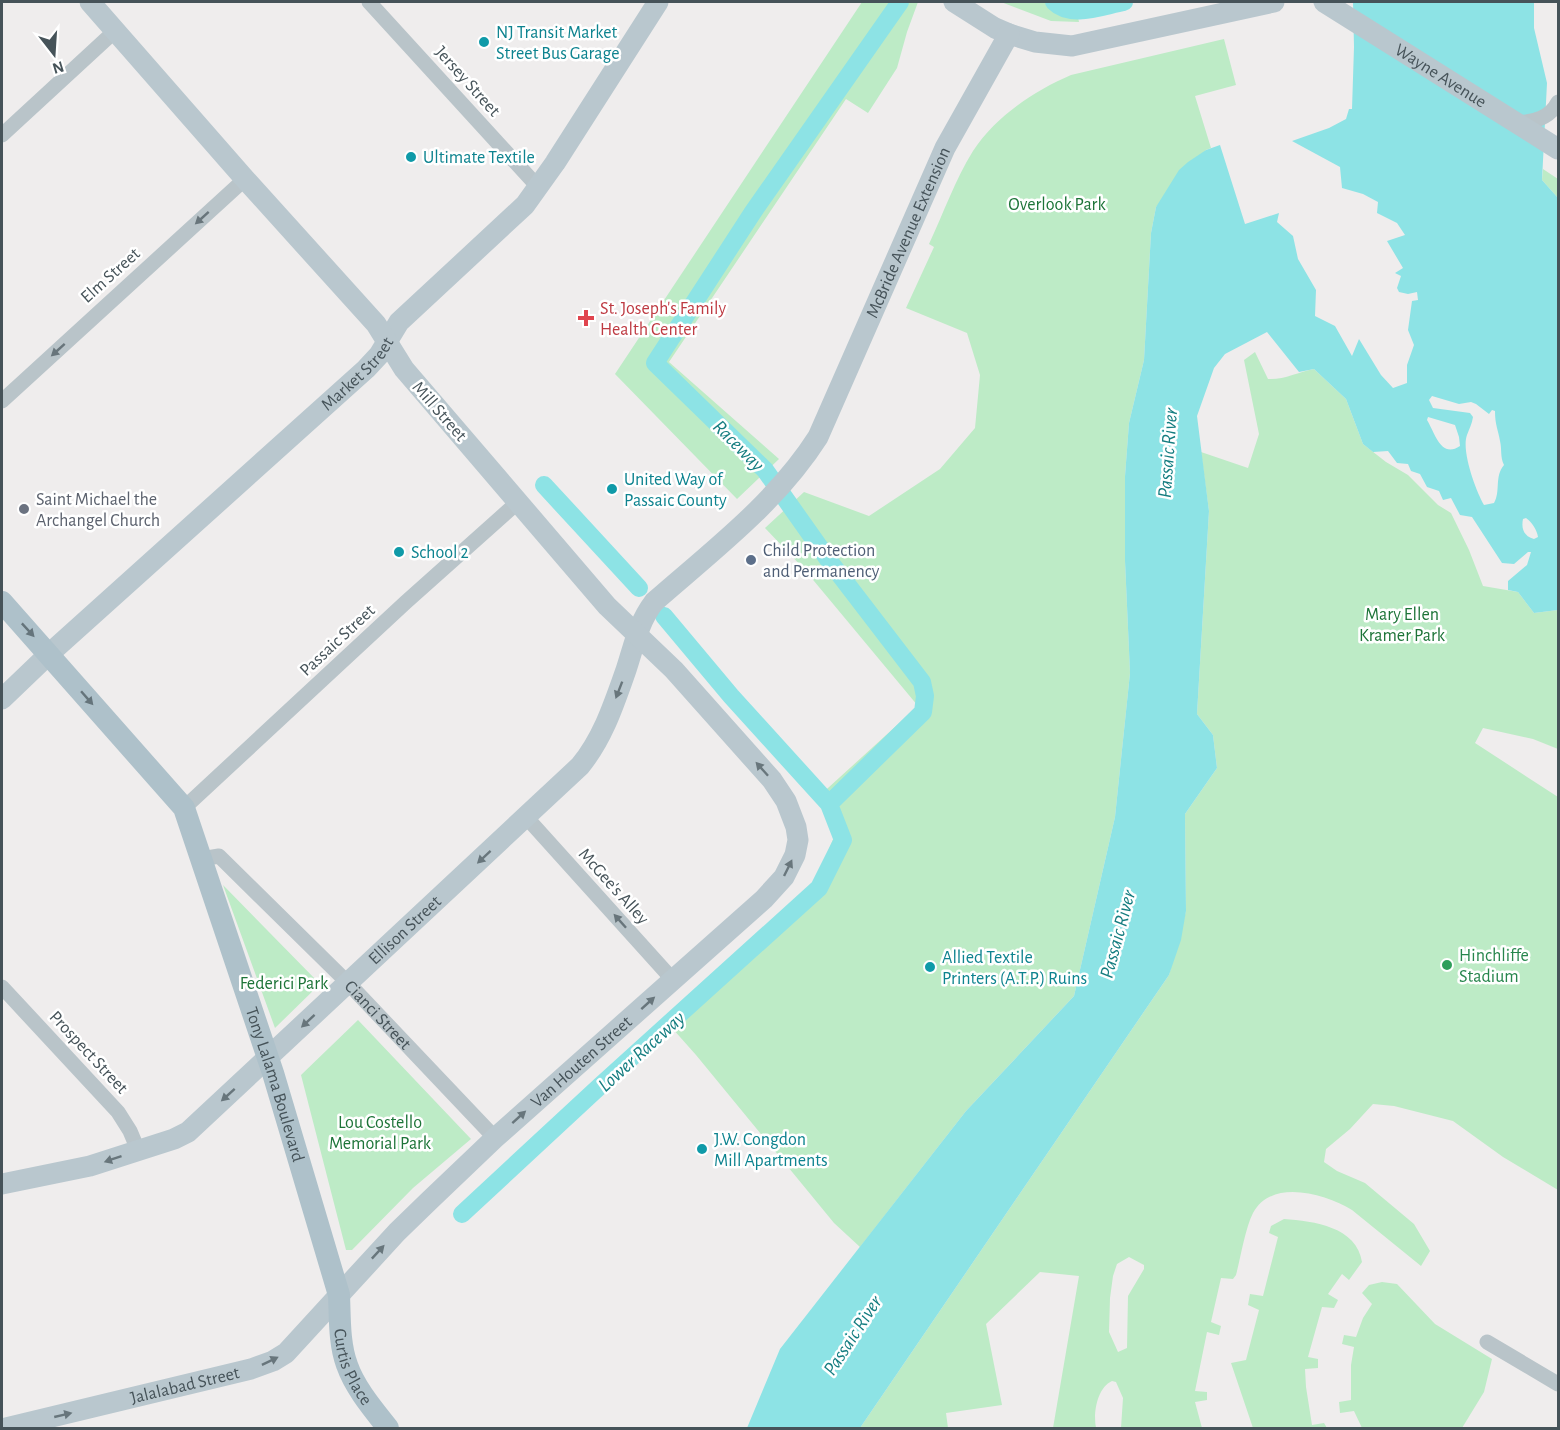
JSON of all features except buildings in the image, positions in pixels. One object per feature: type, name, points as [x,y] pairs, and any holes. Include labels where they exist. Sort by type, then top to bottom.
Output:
[{"type":"main road","points":[[2,602],[184,808]]},
{"type":"main road","name":"Tony Lalama Boulevard","points":[[184,808],[268,1058],[339,1295]]},
{"type":"main road","name":"Curtis Place","points":[[339,1295],[340,1326],[346,1364],[369,1404],[388,1428]]},
{"type":"street","name":"Mill Street","points":[[90,2],[376,324],[404,369],[607,606],[674,670],[772,780],[786,801],[793,818]]},
{"type":"street","name":"Jersey Street","points":[[369,2],[539,188]]},
{"type":"street","name":"Market Street","points":[[2,699],[366,369],[399,322],[525,205],[539,188],[658,2]]},
{"type":"street","points":[[954,2],[1009,34],[1035,42],[1072,46],[1274,2]]},
{"type":"street","name":"Wayne Avenue","points":[[1324,2],[1556,148]]},
{"type":"street","points":[[2,135],[116,30]]},
{"type":"street","name":"McBride Avenue Extension","points":[[637,634],[654,602],[770,499],[791,475],[818,437],[945,148],[1009,34]]},
{"type":"street","points":[[1517,123],[1543,118],[1555,108],[1558,102]]},
{"type":"street","name":"Elm Street","points":[[2,400],[245,179]]},
{"type":"street","name":"Passaic Street","points":[[184,808],[406,602],[518,502]]},
{"type":"street","name":"Ellison Street","points":[[2,1184],[90,1166],[174,1139],[188,1132],[527,818],[580,766],[601,736],[637,634]]},
{"type":"street","name":"McGee's Alley","points":[[527,818],[673,980]]},
{"type":"street","name":"Van Houten Street","points":[[339,1295],[397,1232],[495,1138],[755,908],[784,877],[795,855],[798,840],[793,818]]},
{"type":"street","name":"Cianci Street","points":[[201,859],[219,856],[348,983],[495,1138]]},
{"type":"street","name":"Prospect Street","points":[[2,987],[118,1112],[138,1150]]},
{"type":"street","name":"Jalalabad Street","points":[[6,1428],[251,1370],[286,1353],[339,1295]]},
{"type":"street","points":[[1487,1342],[1558,1384]]},
{"type":"green space","points":[[862,2],[918,2],[897,68],[868,113],[846,99],[669,362],[779,459],[737,499],[615,374]]},
{"type":"green space","points":[[1001,2],[1075,2],[1079,22],[1051,21]]},
{"type":"green space","name":"Overlook Park","points":[[1224,39],[1236,85],[1195,96],[1211,148],[1206,150],[1156,207],[1151,233],[1144,360],[1129,423],[1125,476],[1125,561],[1130,673],[1115,817],[1074,996],[966,1111],[860,1247],[834,1223],[664,1019],[815,882],[834,837],[817,798],[918,706],[804,569],[765,528],[804,492],[869,516],[940,469],[975,428],[980,375],[967,333],[906,308],[934,247],[929,244],[955,185],[982,138],[1017,106],[1071,75]]},
{"type":"green space","points":[[1543,169],[1558,179],[1558,198],[1542,180]]},
{"type":"green space","name":"Mary Ellen Kramer Park","points":[[1255,352],[1268,379],[1314,369],[1346,399],[1363,444],[1408,475],[1438,505],[1451,513],[1483,586],[1518,592],[1534,613],[1558,610],[1558,749],[1533,739],[1483,728],[1475,743],[1558,797],[1558,1190],[1503,1157],[1453,1121],[1394,1106],[1373,1104],[1350,1129],[1326,1149],[1324,1162],[1337,1171],[1365,1183],[1414,1224],[1430,1251],[1421,1266],[1352,1210],[1328,1199],[1300,1192],[1286,1192],[1262,1202],[1250,1219],[1236,1275],[1233,1279],[1221,1278],[1211,1322],[1221,1326],[1219,1335],[1207,1332],[1195,1391],[1207,1392],[1207,1400],[1195,1402],[1202,1428],[1121,1428],[1123,1398],[1116,1382],[1112,1381],[1103,1389],[1097,1402],[1096,1428],[1053,1428],[1079,1276],[1040,1272],[986,1324],[1002,1405],[946,1413],[948,1428],[860,1428],[1169,975],[1186,911],[1185,814],[1217,768],[1213,735],[1197,714],[1209,511],[1201,452],[1248,468],[1259,434],[1244,360]],"holes":[[[1129,1257],[1144,1265],[1144,1269],[1128,1296],[1127,1348],[1118,1352],[1109,1332],[1113,1276],[1117,1264]]]},
{"type":"green space","name":"Federici Park","points":[[223,885],[320,984],[275,1028]]},
{"type":"green space","name":"Lou Costello Memorial Park","points":[[358,1020],[471,1139],[413,1188],[352,1250],[346,1250],[301,1075]]},
{"type":"green space","points":[[1284,1219],[1321,1224],[1343,1234],[1352,1241],[1362,1262],[1349,1280],[1342,1274],[1328,1294],[1338,1300],[1334,1308],[1322,1307],[1308,1357],[1318,1359],[1318,1368],[1305,1369],[1312,1425],[1324,1423],[1327,1428],[1253,1428],[1231,1363],[1246,1360],[1259,1310],[1248,1305],[1250,1294],[1263,1296],[1278,1237],[1269,1233],[1271,1226]]},
{"type":"green space","points":[[1382,1282],[1397,1284],[1435,1324],[1492,1359],[1484,1392],[1462,1428],[1362,1428],[1354,1411],[1340,1413],[1339,1402],[1351,1400],[1351,1365],[1354,1347],[1342,1344],[1344,1335],[1356,1337],[1363,1318],[1372,1304],[1362,1293],[1369,1285]]},
{"type":"water","name":"Passaic River","points":[[1353,2],[1534,2],[1534,28],[1547,83],[1542,180],[1558,198],[1558,610],[1534,613],[1518,592],[1508,590],[1508,581],[1527,565],[1531,552],[1514,564],[1502,563],[1472,517],[1460,515],[1451,498],[1443,500],[1439,491],[1427,487],[1420,474],[1411,471],[1408,464],[1397,463],[1388,451],[1373,452],[1363,444],[1346,399],[1314,369],[1299,372],[1267,332],[1225,354],[1214,368],[1197,416],[1209,511],[1197,714],[1213,735],[1217,768],[1185,814],[1186,911],[1181,940],[1169,975],[860,1428],[747,1428],[780,1349],[966,1111],[1074,996],[1115,817],[1130,673],[1125,561],[1125,476],[1129,423],[1144,360],[1151,233],[1156,207],[1179,170],[1206,150],[1220,145],[1245,224],[1279,213],[1277,222],[1293,236],[1298,259],[1316,290],[1315,316],[1335,326],[1352,356],[1359,339],[1381,375],[1393,388],[1407,383],[1407,365],[1414,345],[1408,330],[1412,301],[1418,300],[1417,292],[1408,294],[1399,292],[1397,288],[1401,276],[1395,273],[1403,268],[1387,241],[1405,235],[1397,223],[1377,213],[1378,202],[1363,194],[1342,188],[1340,167],[1292,141],[1329,128],[1346,119],[1349,109],[1352,109]],"holes":[[[1432,396],[1459,404],[1471,402],[1489,414],[1492,410],[1495,411],[1504,465],[1499,474],[1494,503],[1484,505],[1468,460],[1466,442],[1473,417],[1470,413],[1433,408],[1429,400]],[[1428,417],[1455,425],[1460,446],[1453,449],[1443,447],[1427,420]],[[1526,518],[1532,524],[1538,537],[1534,539],[1526,534],[1522,526],[1523,519]]]},
{"type":"waterway","name":"Raceway","points":[[462,1214],[819,888],[843,840],[829,804],[923,712],[925,696],[922,682],[830,562],[765,470],[655,363],[753,212],[900,2]]},
{"type":"waterway","name":"Raceway","points":[[1054,2],[1061,7],[1078,11],[1124,2]]},
{"type":"waterway","points":[[544,485],[639,588]]},
{"type":"waterway","points":[[664,616],[731,696],[829,804]]},
{"type":"place","name":"NJ Transit Market Street Bus Garage","points":[[484,42]]},
{"type":"place","name":"Ultimate Textile","points":[[411,157]]},
{"type":"place","name":"St. Joseph's Family Health Center","points":[[586,318]]},
{"type":"place","name":"United Way of Passaic County","points":[[612,489]]},
{"type":"place","name":"Saint Michael the Archangel Church","points":[[24,509]]},
{"type":"place","name":"School 2","points":[[399,552]]},
{"type":"place","name":"Child Protection and Permanency","points":[[751,560]]},
{"type":"place","name":"Hinchliffe Stadium","points":[[1447,965]]},
{"type":"place","name":"Allied Textile Printers (A.T.P.) Ruins","points":[[930,967]]},
{"type":"place","name":"J.W. Congdon Mill Apartments","points":[[702,1149]]},
{"type":"water label","name":"Lower Raceway","points":[[641,1051]]}]
